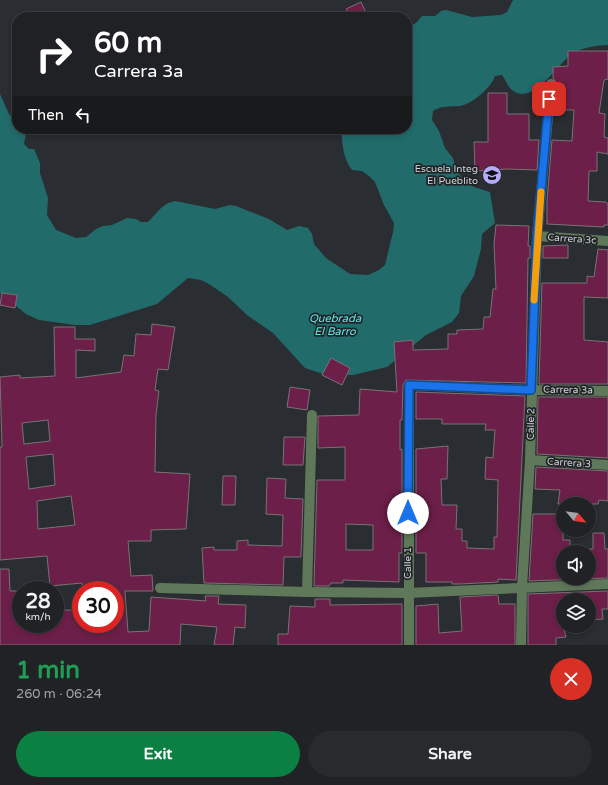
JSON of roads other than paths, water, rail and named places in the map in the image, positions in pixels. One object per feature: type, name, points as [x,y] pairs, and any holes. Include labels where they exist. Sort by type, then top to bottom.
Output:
[{"type":"street","name":"Calle 2","points":[[521,645],[522,587],[530,460],[537,236],[551,84]]},
{"type":"street","name":"Carrera 3c","points":[[537,236],[608,241]]},
{"type":"street","name":"Carrera 3a","points":[[409,385],[531,390],[608,391]]},
{"type":"street","name":"Calle 1","points":[[409,385],[409,645]]},
{"type":"street","points":[[306,592],[312,415]]},
{"type":"street","name":"Carrera 3","points":[[530,460],[608,465]]},
{"type":"street","points":[[160,588],[306,592],[408,592],[608,584]]},
{"type":"water","name":"Quebrada El Barro","points":[[513,0],[608,0],[608,45],[589,47],[575,52],[536,89],[528,93],[520,94],[512,90],[502,75],[495,76],[490,85],[480,95],[465,105],[443,107],[433,111],[432,120],[439,131],[445,148],[453,158],[457,171],[466,183],[490,192],[495,223],[482,234],[481,249],[474,276],[461,296],[459,313],[452,322],[426,335],[387,367],[353,375],[326,375],[305,368],[273,333],[247,315],[228,297],[201,280],[188,278],[157,304],[90,325],[75,325],[39,320],[26,314],[0,293],[0,94],[12,118],[12,134],[26,134],[24,144],[29,149],[34,149],[40,163],[40,173],[48,198],[47,215],[56,230],[76,238],[86,237],[96,229],[103,226],[112,225],[127,218],[136,219],[141,222],[148,222],[161,208],[168,203],[175,201],[215,209],[230,205],[269,219],[287,230],[299,226],[308,228],[312,234],[314,244],[326,258],[350,274],[368,275],[379,270],[385,265],[394,223],[384,205],[375,182],[362,171],[352,170],[346,160],[342,134],[412,134],[412,25],[416,23],[422,16],[435,16],[441,11],[446,10],[472,17],[501,15],[507,12]]},
{"type":"place","name":"Escuela Integ El Pueblito","points":[[492,175]]}]
